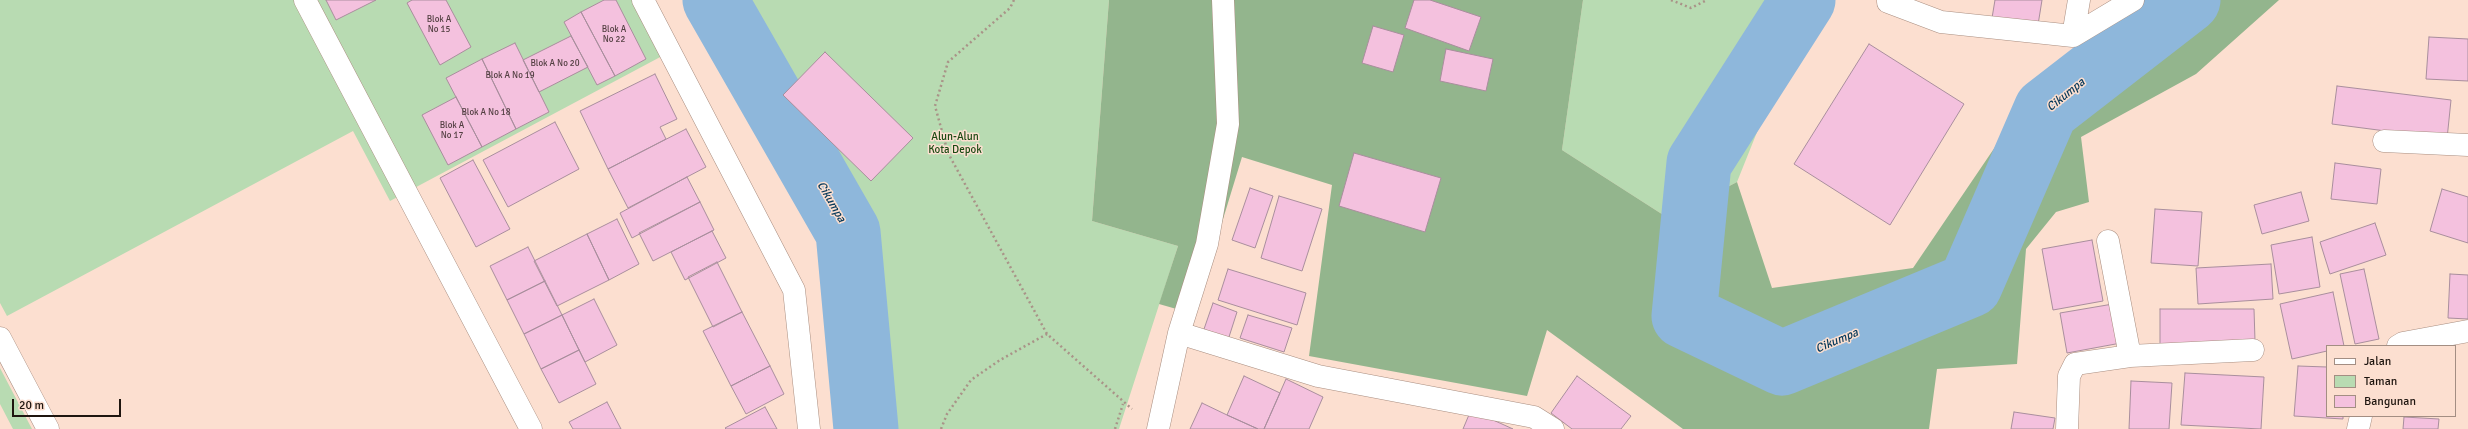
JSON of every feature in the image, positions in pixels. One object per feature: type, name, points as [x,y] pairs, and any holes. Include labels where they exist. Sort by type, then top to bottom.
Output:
[{"type":"street","points":[[305,0],[531,429]]},
{"type":"street","points":[[643,0],[794,290],[809,429]]},
{"type":"street","points":[[1158,428],[1179,332],[1207,244],[1228,124],[1223,0]]},
{"type":"street","points":[[1888,0],[1888,2],[1941,22],[2073,36],[2133,0]]},
{"type":"street","points":[[2073,36],[2079,0]]},
{"type":"street","points":[[2384,141],[2468,145]]},
{"type":"street","points":[[2108,241],[2130,356]]},
{"type":"street","points":[[2400,345],[2403,343],[2468,331]]},
{"type":"street","points":[[1179,332],[1318,376],[1534,417],[1553,429]]},
{"type":"street","points":[[0,338],[48,429]]},
{"type":"street","points":[[2067,429],[2069,376],[2075,364],[2130,356],[2252,350]]},
{"type":"street","points":[[2358,429],[2361,417]]},
{"type":"path","points":[[1014,0],[1010,8],[948,62],[935,106],[948,153],[1047,334],[1123,404],[1158,428]]},
{"type":"path","points":[[1671,0],[1691,8],[1707,0]]},
{"type":"path","points":[[940,429],[946,414],[971,380],[1000,360],[1047,334]]},
{"type":"path","points":[[1116,429],[1123,404]]},
{"type":"green space","points":[[0,0],[635,0],[664,55],[390,201],[353,131],[7,316],[0,303]]},
{"type":"green space","name":"Alun-Alun Kota Depok","points":[[715,0],[1109,0],[1092,221],[1178,246],[1119,429],[859,429],[840,231],[734,17]]},
{"type":"green space","points":[[1109,0],[1583,0],[1562,150],[1668,218],[1737,182],[1772,288],[1913,268],[2012,122],[2154,0],[2279,0],[2196,74],[2081,137],[2089,202],[2056,212],[2026,249],[2017,364],[1937,369],[1929,429],[1683,429],[1547,330],[1527,396],[1309,356],[1332,185],[1242,157],[1194,314],[1159,304],[1178,246],[1092,221]]},
{"type":"green space","points":[[1583,0],[1810,0],[1737,182],[1668,218],[1562,150]]},
{"type":"green space","points":[[0,368],[32,429],[13,429],[0,404]]},
{"type":"building","points":[[326,0],[376,0],[336,20]]},
{"type":"building","points":[[412,0],[446,0],[471,47],[440,65],[407,3]]},
{"type":"building","points":[[604,0],[616,0],[646,59],[615,76],[581,12]]},
{"type":"building","points":[[1414,0],[1430,0],[1481,17],[1469,51],[1405,28]]},
{"type":"building","points":[[1995,0],[2042,0],[2037,31],[1991,24]]},
{"type":"building","points":[[581,12],[615,76],[597,85],[564,22]]},
{"type":"building","points":[[1373,26],[1404,35],[1393,72],[1362,63]]},
{"type":"building","points":[[571,36],[588,67],[539,92],[523,60]]},
{"type":"building","points":[[2429,37],[2468,39],[2468,81],[2426,79]]},
{"type":"building","points":[[515,43],[549,112],[516,129],[482,59]]},
{"type":"building","points":[[1869,44],[1964,104],[1890,225],[1794,164]]},
{"type":"building","points":[[1446,49],[1493,59],[1486,91],[1440,81]]},
{"type":"building","points":[[825,52],[913,138],[871,181],[783,95]]},
{"type":"building","points":[[482,59],[516,129],[482,147],[446,78]]},
{"type":"building","points":[[655,74],[677,119],[660,127],[666,139],[608,169],[580,111]]},
{"type":"building","points":[[2337,86],[2451,100],[2447,139],[2332,124]]},
{"type":"building","points":[[456,97],[482,147],[448,165],[422,115]]},
{"type":"building","points":[[555,122],[579,169],[508,207],[483,160]]},
{"type":"building","points":[[686,129],[706,167],[628,208],[608,169]]},
{"type":"building","points":[[1354,153],[1441,178],[1425,232],[1339,206]]},
{"type":"building","points":[[473,160],[510,229],[476,247],[440,178]]},
{"type":"building","points":[[2335,163],[2381,169],[2377,204],[2331,199]]},
{"type":"building","points":[[687,177],[700,202],[632,238],[620,213]]},
{"type":"building","points":[[1250,188],[1273,196],[1255,248],[1232,240]]},
{"type":"building","points":[[2442,189],[2468,197],[2468,243],[2430,231]]},
{"type":"building","points":[[2301,192],[2309,221],[2262,234],[2254,205]]},
{"type":"building","points":[[1279,196],[1322,209],[1302,271],[1261,258]]},
{"type":"building","points":[[700,202],[714,230],[653,261],[639,233]]},
{"type":"building","points":[[2155,209],[2202,212],[2198,266],[2151,263]]},
{"type":"building","points":[[617,219],[639,264],[609,280],[587,234]]},
{"type":"building","points":[[2375,223],[2386,255],[2330,274],[2320,242]]},
{"type":"building","points":[[712,231],[726,258],[685,280],[671,252]]},
{"type":"building","points":[[587,234],[609,280],[557,306],[534,261]]},
{"type":"building","points":[[2312,237],[2320,287],[2279,294],[2271,245]]},
{"type":"building","points":[[2092,240],[2103,301],[2053,310],[2042,249]]},
{"type":"building","points":[[528,247],[545,281],[507,300],[490,266]]},
{"type":"building","points":[[717,262],[742,312],[713,327],[688,277]]},
{"type":"building","points":[[2271,264],[2273,299],[2198,304],[2196,268]]},
{"type":"building","points":[[1228,269],[1306,293],[1297,325],[1218,300]]},
{"type":"building","points":[[2364,269],[2379,339],[2355,344],[2340,274]]},
{"type":"building","points":[[2450,274],[2468,275],[2468,319],[2448,318]]},
{"type":"building","points":[[545,281],[562,315],[524,334],[507,300]]},
{"type":"building","points":[[2333,292],[2344,345],[2326,345],[2326,351],[2292,359],[2280,304]]},
{"type":"building","points":[[594,299],[617,345],[585,362],[562,315]]},
{"type":"building","points":[[1213,303],[1237,312],[1228,340],[1203,332]]},
{"type":"building","points":[[2113,304],[2121,343],[2067,353],[2060,313]]},
{"type":"building","points":[[2160,309],[2254,309],[2255,341],[2160,345]]},
{"type":"building","points":[[742,312],[770,366],[731,386],[703,331]]},
{"type":"building","points":[[562,315],[579,350],[541,369],[524,334]]},
{"type":"building","points":[[1248,315],[1292,328],[1284,352],[1240,338]]},
{"type":"building","points":[[579,350],[596,384],[559,403],[541,369]]},
{"type":"building","points":[[770,366],[784,394],[746,414],[731,386]]},
{"type":"building","points":[[2298,366],[2326,367],[2326,417],[2343,417],[2343,419],[2294,416]]},
{"type":"building","points":[[2185,373],[2264,377],[2261,429],[2181,425]]},
{"type":"building","points":[[1244,376],[1280,393],[1264,429],[1258,429],[1227,415]]},
{"type":"building","points":[[1577,376],[1631,416],[1621,429],[1572,429],[1551,413]]},
{"type":"building","points":[[1286,379],[1323,397],[1309,429],[1264,429]]},
{"type":"building","points":[[2131,381],[2172,383],[2169,429],[2129,429]]},
{"type":"building","points":[[607,402],[621,429],[573,429],[569,422]]},
{"type":"building","points":[[1202,403],[1227,415],[1258,429],[1190,429]]},
{"type":"building","points":[[765,407],[777,429],[725,428]]},
{"type":"building","points":[[1471,410],[1513,429],[1463,429]]},
{"type":"building","points":[[2014,412],[2055,418],[2053,429],[2011,429]]},
{"type":"building","points":[[2404,417],[2439,419],[2438,429],[2403,429]]},
{"type":"waterway","name":"Cikumpa","points":[[715,0],[848,232],[866,429]]},
{"type":"waterway","name":"Cikumpa","points":[[1803,0],[1699,163],[1684,316],[1782,363],[1970,285],[2046,110],[2188,0]]}]
